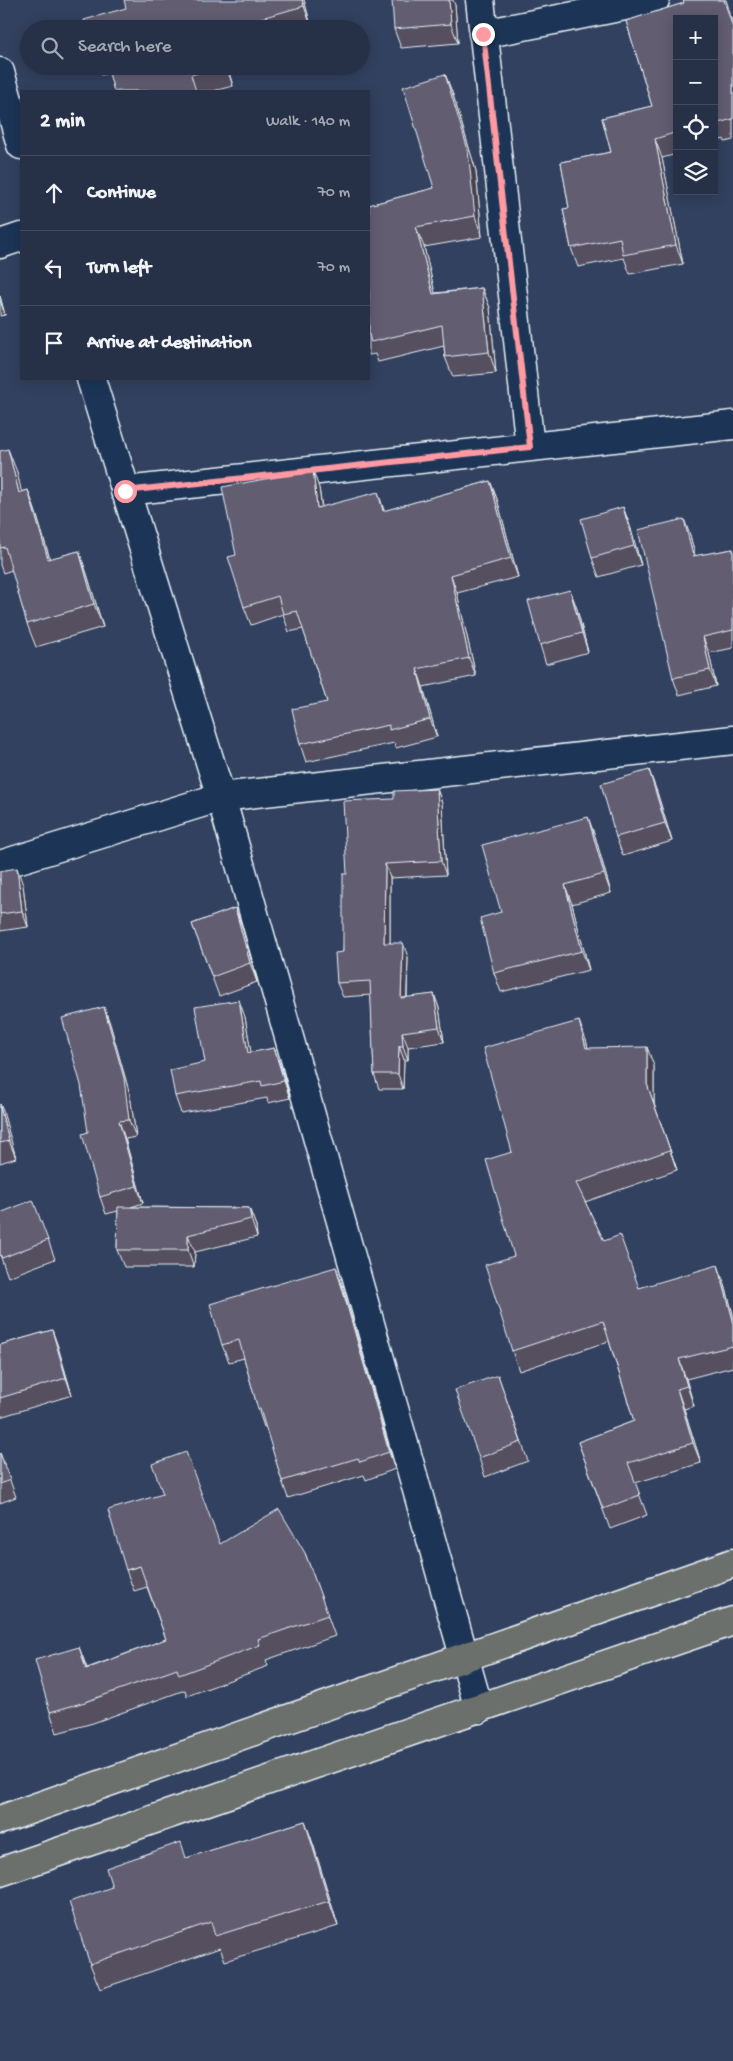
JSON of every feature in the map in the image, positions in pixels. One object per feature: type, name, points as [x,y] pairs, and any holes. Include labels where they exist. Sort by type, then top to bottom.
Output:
[{"type":"main road","points":[[0,1820],[463,1656],[733,1563]]},
{"type":"main road","points":[[0,1872],[733,1622]]},
{"type":"street","points":[[480,0],[530,447]]},
{"type":"street","points":[[483,34],[655,0]]},
{"type":"street","points":[[0,72],[20,142]]},
{"type":"street","points":[[0,244],[20,237]]},
{"type":"street","points":[[91,380],[222,797],[479,1709]]},
{"type":"street","points":[[125,491],[733,425]]},
{"type":"street","points":[[0,865],[222,797],[733,740]]},
{"type":"building","points":[[124,0],[302,0],[304,6],[254,20],[84,20],[126,8]]},
{"type":"building","points":[[392,0],[449,0],[451,24],[394,29]]},
{"type":"building","points":[[683,0],[724,0],[733,28],[733,119],[718,123],[718,15],[673,15],[673,133],[655,139],[676,245],[623,255],[620,238],[571,248],[563,209],[569,208],[561,162],[611,152],[602,118],[652,106],[626,21],[684,3]]},
{"type":"building","points":[[445,74],[468,150],[475,216],[416,227],[433,294],[482,288],[489,352],[445,357],[442,325],[371,342],[370,205],[434,188],[403,87]]},
{"type":"building","points":[[110,75],[191,75],[196,90],[114,90]]},
{"type":"building","points":[[8,449],[19,493],[28,490],[48,559],[79,551],[94,604],[27,624],[5,547],[0,548],[0,451]]},
{"type":"building","points":[[313,470],[317,508],[378,492],[383,511],[490,481],[511,558],[451,575],[469,658],[417,669],[430,719],[389,730],[389,725],[300,744],[292,709],[327,702],[297,611],[283,614],[278,596],[244,607],[228,557],[236,555],[222,487]]},
{"type":"building","points":[[623,507],[634,546],[592,558],[581,519]]},
{"type":"building","points":[[684,519],[693,556],[733,549],[733,630],[703,637],[710,670],[673,678],[638,530]]},
{"type":"building","points":[[570,590],[582,633],[540,645],[528,601]]},
{"type":"building","points":[[649,770],[665,823],[616,837],[601,784]]},
{"type":"building","points":[[437,789],[441,861],[385,864],[384,943],[403,943],[401,998],[434,994],[439,1027],[402,1032],[403,1046],[399,1046],[398,1074],[374,1074],[370,981],[337,983],[335,953],[343,952],[343,874],[347,874],[343,801],[394,799],[394,791]]},
{"type":"building","points":[[588,817],[604,874],[565,885],[582,951],[494,973],[480,918],[501,912],[482,845]]},
{"type":"building","points":[[17,868],[22,911],[0,914],[0,871]]},
{"type":"building","points":[[235,908],[250,963],[212,977],[192,924]]},
{"type":"building","points":[[239,1000],[248,1053],[274,1048],[284,1081],[262,1086],[261,1081],[175,1096],[170,1070],[205,1062],[195,1007]]},
{"type":"building","points":[[104,1007],[124,1078],[129,1120],[119,1121],[137,1186],[100,1197],[82,1134],[88,1132],[81,1085],[62,1018]]},
{"type":"building","points":[[579,1021],[586,1048],[647,1047],[647,1084],[670,1150],[576,1183],[604,1241],[620,1235],[639,1288],[718,1265],[733,1320],[733,1346],[679,1359],[687,1386],[677,1389],[693,1443],[628,1463],[640,1495],[603,1509],[578,1442],[634,1421],[603,1321],[512,1351],[485,1265],[514,1256],[486,1160],[512,1152],[483,1048]]},
{"type":"building","points":[[0,1107],[9,1141],[0,1143]]},
{"type":"building","points":[[33,1200],[48,1240],[2,1258],[0,1254],[0,1213]]},
{"type":"building","points":[[118,1207],[249,1208],[251,1219],[188,1235],[188,1250],[117,1250]]},
{"type":"building","points":[[336,1267],[389,1452],[360,1462],[358,1458],[282,1481],[260,1409],[258,1409],[239,1340],[222,1345],[210,1304]]},
{"type":"building","points":[[52,1330],[66,1378],[0,1398],[0,1345]]},
{"type":"building","points":[[498,1375],[521,1442],[479,1458],[455,1390]]},
{"type":"building","points":[[186,1452],[220,1544],[279,1509],[305,1553],[328,1615],[258,1639],[260,1645],[179,1675],[177,1669],[85,1702],[50,1712],[35,1660],[79,1647],[86,1669],[166,1639],[140,1566],[126,1570],[108,1510],[163,1494],[152,1464]]},
{"type":"building","points":[[0,1453],[10,1480],[0,1484]]},
{"type":"building","points":[[305,1821],[329,1901],[215,1936],[211,1922],[90,1964],[69,1902],[112,1887],[106,1868],[181,1842],[186,1858]]},
{"type":"route","points":[[125,491],[530,447],[483,34]]}]
